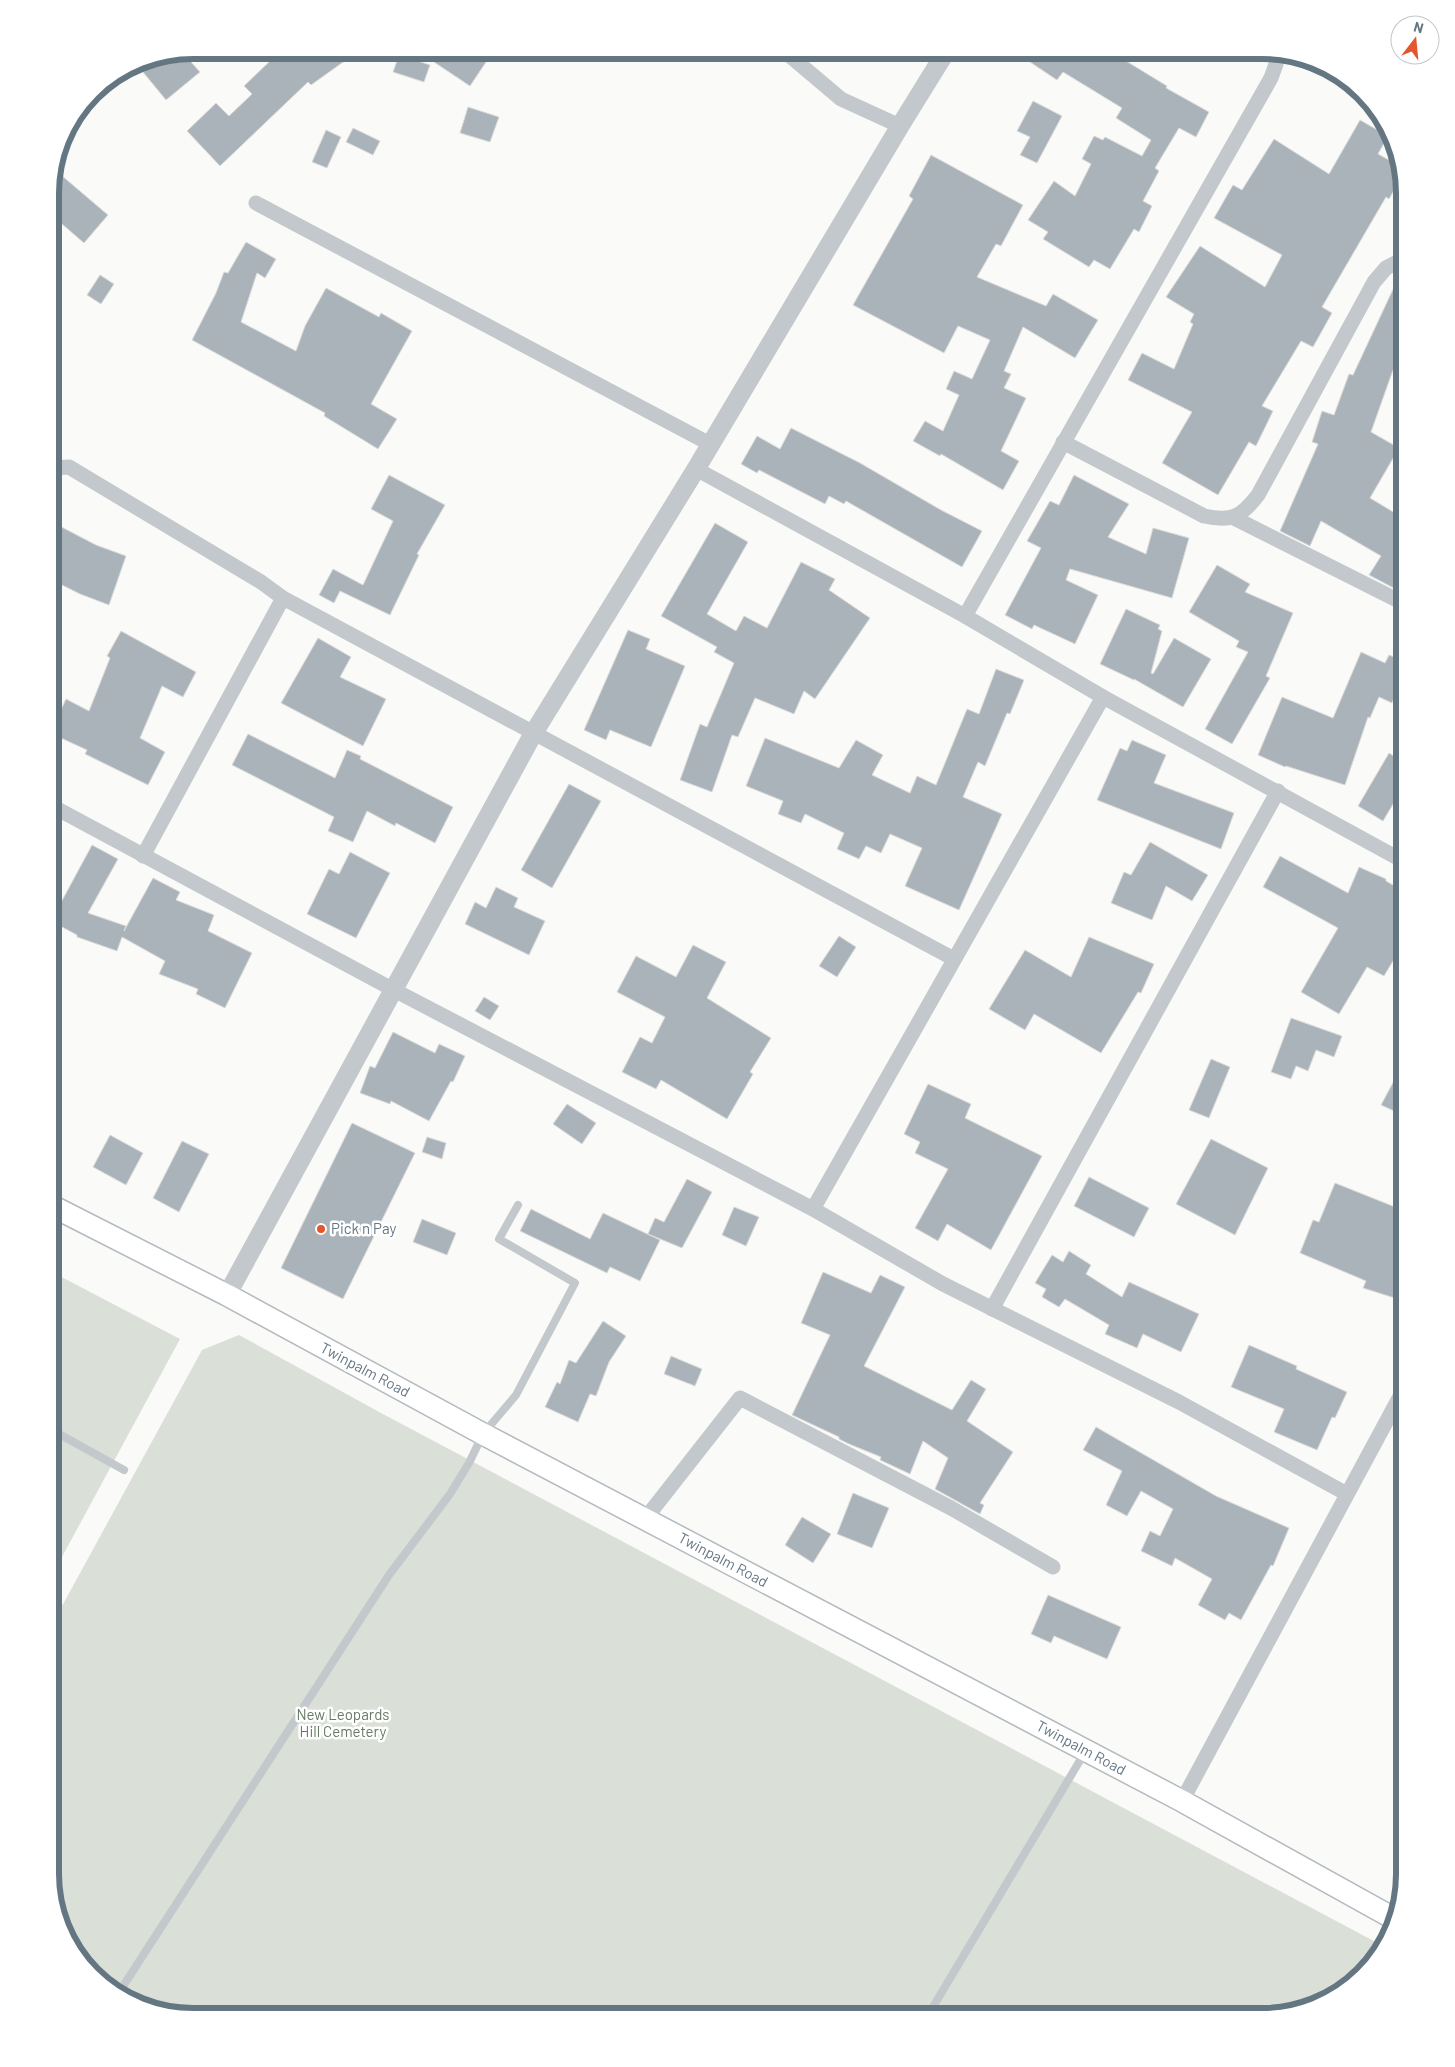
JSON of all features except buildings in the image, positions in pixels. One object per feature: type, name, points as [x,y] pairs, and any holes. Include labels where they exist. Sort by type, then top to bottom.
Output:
[{"type":"main road","name":"Twinpalm Road","points":[[59,1210],[227,1295],[484,1434],[1086,1751],[1390,1916]]},
{"type":"street","points":[[794,59],[841,99],[900,126]]},
{"type":"street","points":[[227,1295],[533,734],[696,468],[941,59]]},
{"type":"street","points":[[965,616],[1271,78],[1276,60]]},
{"type":"street","points":[[256,203],[710,444]]},
{"type":"street","points":[[1234,518],[1248,508],[1258,495],[1374,282],[1386,268],[1396,263]]},
{"type":"street","points":[[1063,442],[1204,516],[1219,519],[1234,518],[1396,599]]},
{"type":"street","points":[[59,468],[69,467],[253,577],[283,598],[954,959]]},
{"type":"street","points":[[696,468],[965,616],[1103,697],[1396,857]]},
{"type":"street","points":[[143,856],[283,598]]},
{"type":"street","points":[[813,1209],[1103,697]]},
{"type":"street","points":[[992,1309],[1278,791]]},
{"type":"street","points":[[59,810],[394,990],[813,1209],[943,1284],[1170,1397],[1347,1494]]},
{"type":"street","points":[[645,1518],[740,1398],[951,1508],[1053,1567]]},
{"type":"street","points":[[1182,1802],[1396,1404]]},
{"type":"lane","points":[[122,1988],[389,1575],[450,1494],[484,1434],[516,1395],[575,1283],[499,1240],[518,1204]]},
{"type":"lane","points":[[59,1434],[124,1470]]},
{"type":"lane","points":[[932,2008],[1086,1751]]},
{"type":"green space","points":[[59,1276],[180,1339],[59,1562]]},
{"type":"green space","name":"New Leopards Hill Cemetery","points":[[239,1335],[381,1413],[1377,1943],[1369,1956],[1357,1969],[1344,1981],[1329,1990],[1297,2004],[1262,2008],[184,2008],[166,2006],[133,1994],[111,1981],[86,1956],[69,1926],[63,1909],[59,1874],[59,1612],[202,1350]]},
{"type":"place","name":"Pick n Pay","points":[[321,1229]]}]
